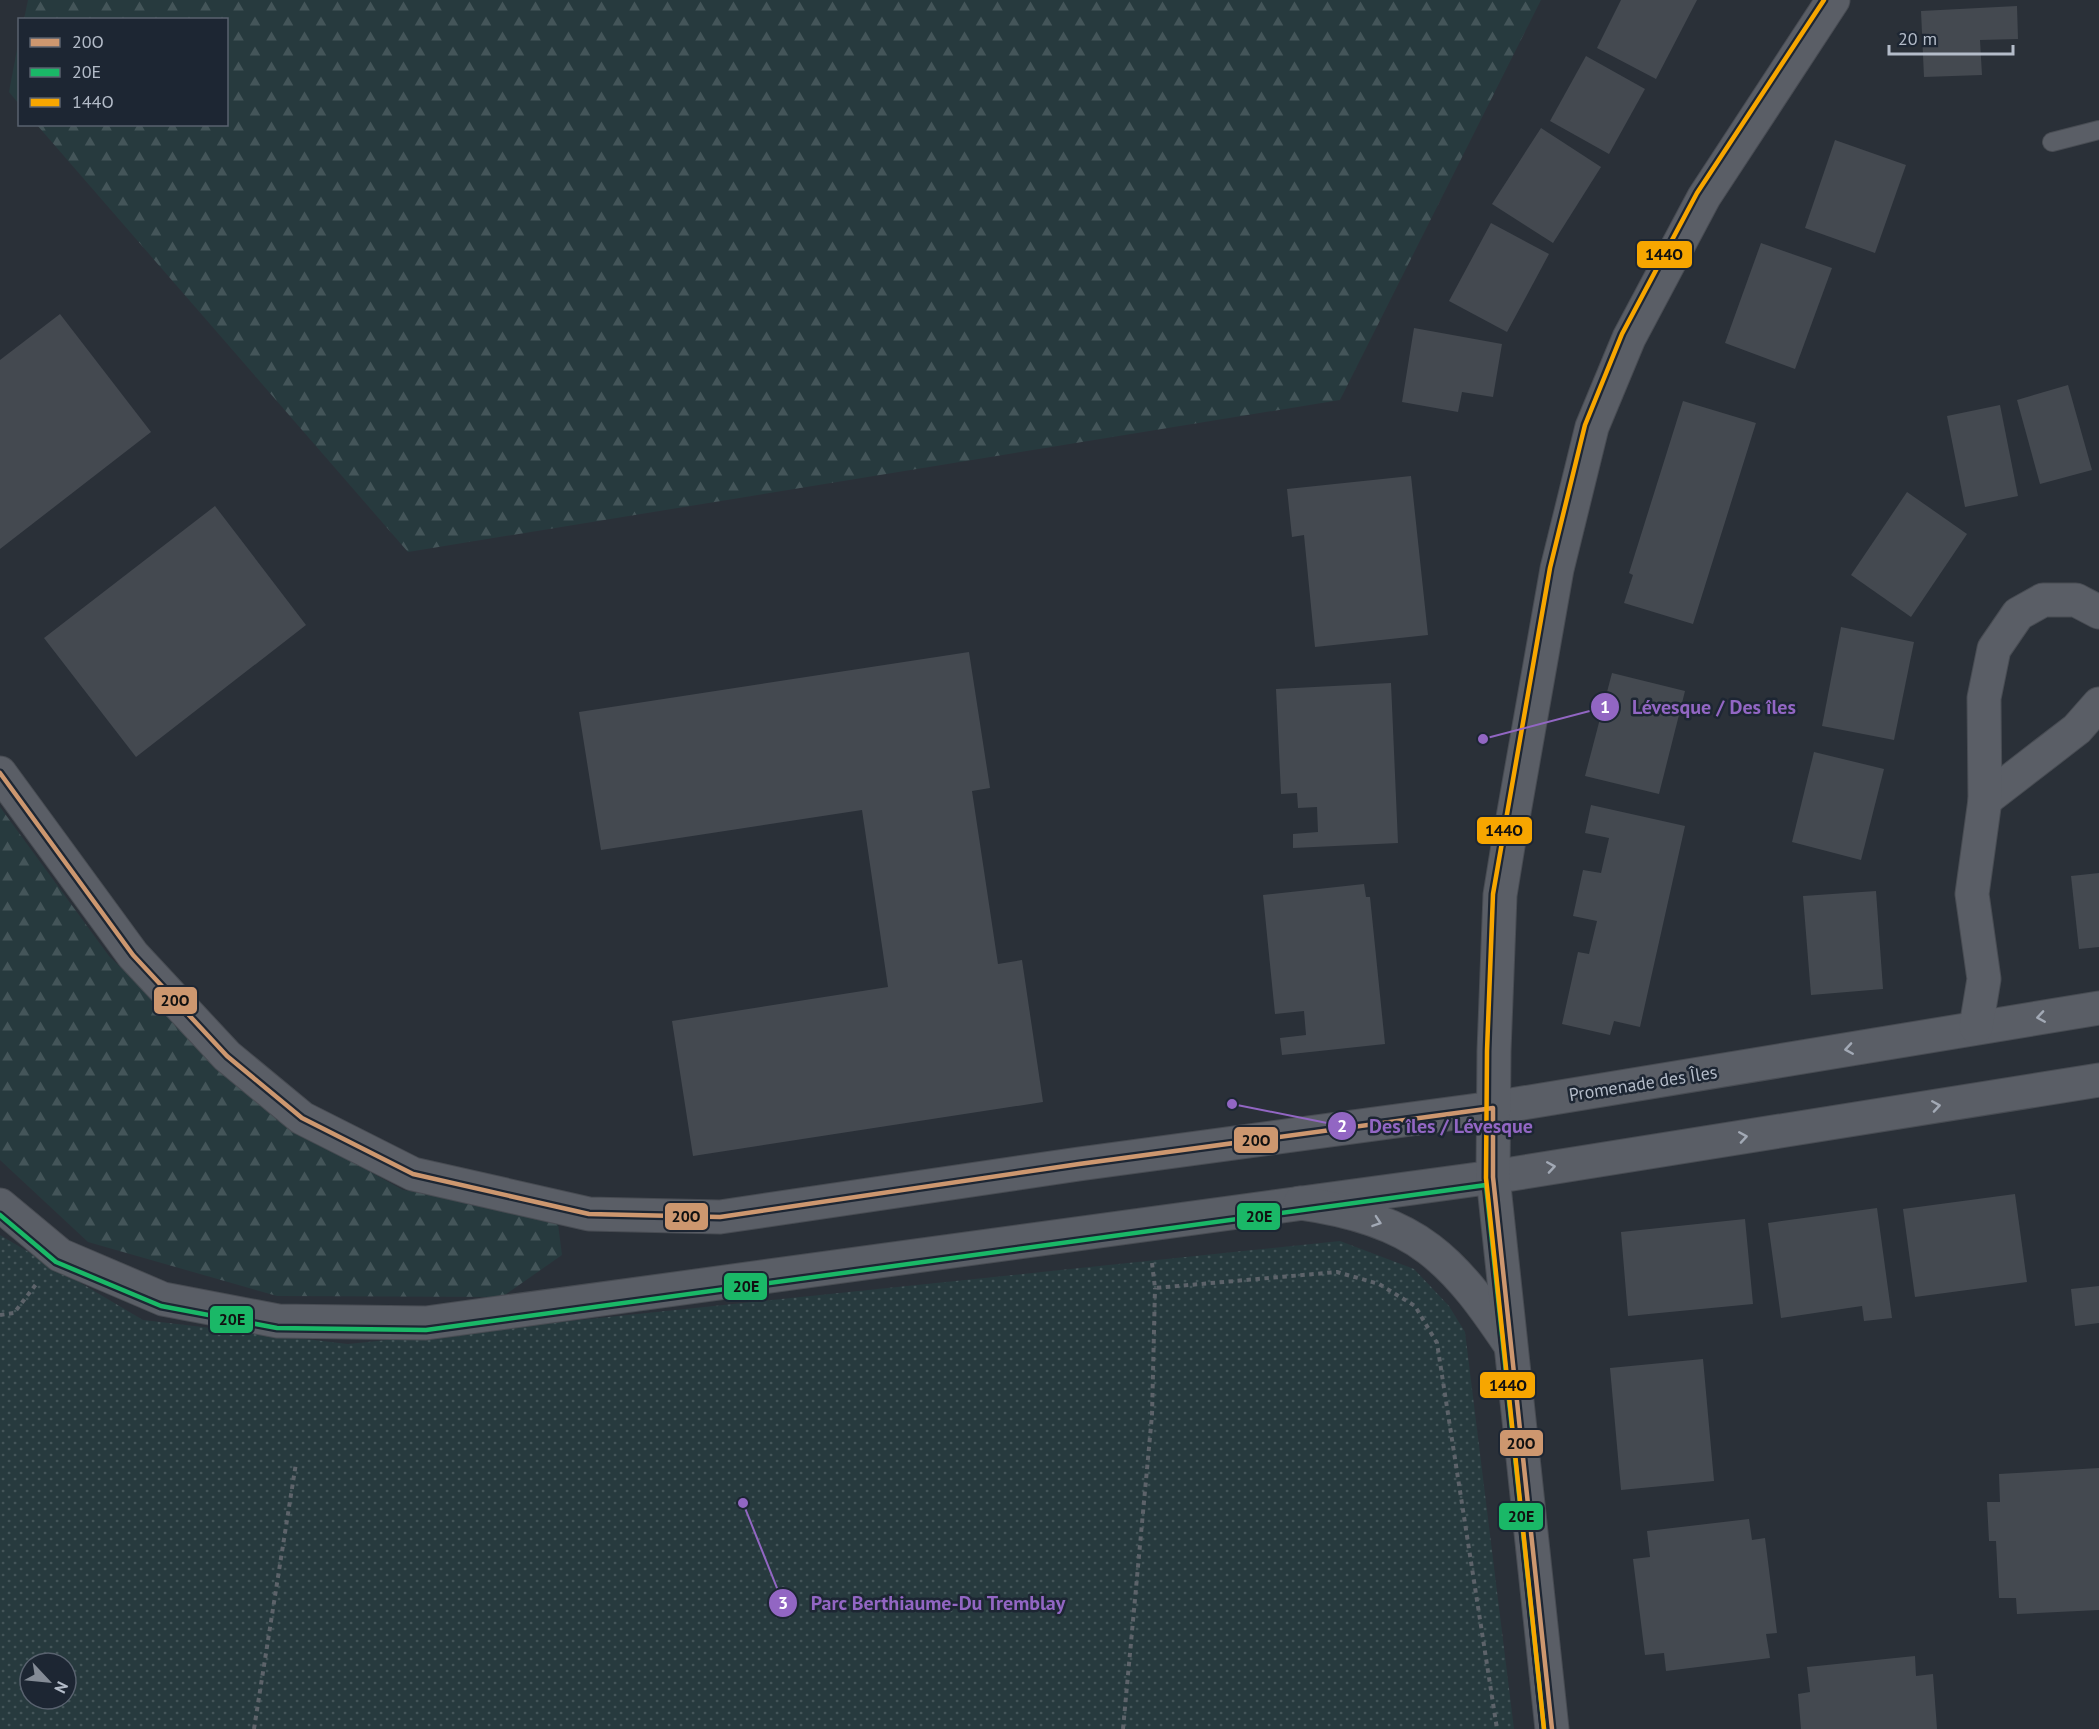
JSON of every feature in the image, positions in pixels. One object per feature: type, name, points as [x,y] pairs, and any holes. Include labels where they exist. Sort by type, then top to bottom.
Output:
[{"type":"street","points":[[1552,1729],[1493,1177],[1493,1058],[1500,895],[1557,569],[1592,427],[1629,338],[1704,197],[1833,0]]},
{"type":"street","points":[[1976,1028],[1984,979],[1972,894],[1985,800],[1984,698],[1994,649],[2018,614],[2043,600],[2076,600],[2099,612]]},
{"type":"street","points":[[1985,800],[2077,729],[2099,704]]},
{"type":"street","name":"Promenade des Îles","points":[[0,773],[133,955],[227,1056],[302,1118],[413,1174],[589,1214],[720,1218],[1078,1164],[1493,1108],[2099,1008]]},
{"type":"street","points":[[0,1205],[60,1255],[163,1299],[278,1321],[426,1323],[1493,1177],[2099,1080]]},
{"type":"street","points":[[1300,1203],[1329,1207],[1396,1229],[1428,1248],[1451,1269],[1482,1304],[1510,1345]]},
{"type":"lane","points":[[2052,142],[2099,130]]},
{"type":"path","points":[[1123,1729],[1152,1415],[1155,1288],[1146,1224]]},
{"type":"path","points":[[0,1315],[14,1313],[60,1255]]},
{"type":"path","points":[[1155,1288],[1337,1272],[1379,1284],[1415,1306],[1437,1343],[1497,1729]]},
{"type":"path","points":[[254,1729],[296,1463]]},
{"type":"green space","points":[[28,0],[1541,0],[1340,400],[408,552],[38,126],[228,126],[228,18],[24,18]]},
{"type":"green space","points":[[18,44],[18,103],[9,92]]},
{"type":"green space","points":[[0,807],[109,956],[280,1122],[403,1190],[512,1205],[558,1224],[562,1255],[502,1297],[277,1296],[88,1242],[0,1160]]},
{"type":"green space","points":[[0,1235],[143,1320],[348,1344],[1340,1241],[1414,1269],[1449,1306],[1465,1332],[1514,1729],[0,1729]]},
{"type":"building","points":[[1621,0],[1697,0],[1656,79],[1597,48]]},
{"type":"building","points":[[2017,6],[2018,39],[1980,40],[1982,75],[1924,77],[1921,11]]},
{"type":"building","points":[[1586,56],[1645,89],[1609,154],[1550,121]]},
{"type":"building","points":[[1541,128],[1601,167],[1553,243],[1492,204]]},
{"type":"building","points":[[1835,140],[1906,165],[1875,253],[1805,228]]},
{"type":"building","points":[[1491,223],[1549,254],[1507,332],[1449,301]]},
{"type":"building","points":[[1761,243],[1832,268],[1795,369],[1725,343]]},
{"type":"building","points":[[60,314],[151,432],[0,549],[0,360]]},
{"type":"building","points":[[1414,328],[1502,344],[1493,397],[1462,392],[1458,412],[1402,402]]},
{"type":"building","points":[[2068,385],[2092,470],[2040,484],[2017,400]]},
{"type":"building","points":[[1683,401],[1756,423],[1693,624],[1624,603],[1633,575],[1629,573]]},
{"type":"building","points":[[2000,405],[2018,496],[1965,507],[1947,416]]},
{"type":"building","points":[[1411,476],[1428,635],[1315,647],[1304,535],[1292,537],[1287,489]]},
{"type":"building","points":[[1907,492],[1967,534],[1911,617],[1851,575]]},
{"type":"building","points":[[215,506],[306,625],[136,757],[44,638]]},
{"type":"building","points":[[1841,627],[1914,642],[1894,740],[1822,726]]},
{"type":"building","points":[[969,652],[990,788],[972,791],[998,964],[1022,960],[1043,1102],[693,1156],[672,1021],[888,987],[862,810],[601,850],[579,712]]},
{"type":"building","points":[[1612,673],[1685,691],[1659,794],[1585,776]]},
{"type":"building","points":[[1391,683],[1398,843],[1293,848],[1293,834],[1318,832],[1317,807],[1298,808],[1297,793],[1281,794],[1276,689]]},
{"type":"building","points":[[1814,752],[1884,769],[1861,860],[1792,842]]},
{"type":"building","points":[[1591,805],[1685,826],[1640,1027],[1614,1021],[1610,1035],[1562,1024],[1578,952],[1589,954],[1597,921],[1573,916],[1583,870],[1601,873],[1609,838],[1585,833]]},
{"type":"building","points":[[2099,873],[2099,947],[2079,949],[2071,876]]},
{"type":"building","points":[[1364,884],[1366,897],[1370,897],[1385,1044],[1282,1055],[1280,1038],[1306,1035],[1304,1011],[1275,1014],[1263,895]]},
{"type":"building","points":[[1876,891],[1883,989],[1811,995],[1803,896]]},
{"type":"building","points":[[2015,1194],[2027,1282],[1915,1297],[1903,1209]]},
{"type":"building","points":[[1877,1208],[1892,1318],[1864,1321],[1862,1306],[1781,1318],[1768,1223]]},
{"type":"building","points":[[1745,1219],[1753,1304],[1628,1316],[1621,1232]]},
{"type":"building","points":[[2099,1286],[2099,1323],[2075,1326],[2071,1289]]},
{"type":"building","points":[[1703,1359],[1714,1481],[1621,1490],[1610,1368]]},
{"type":"building","points":[[2099,1468],[2099,1610],[2017,1614],[2016,1598],[1999,1598],[1996,1541],[1989,1541],[1987,1502],[2000,1502],[1999,1474]]},
{"type":"building","points":[[1749,1519],[1752,1540],[1765,1538],[1777,1633],[1766,1634],[1770,1658],[1666,1671],[1664,1653],[1645,1655],[1633,1559],[1650,1557],[1647,1531]]},
{"type":"building","points":[[1915,1656],[1916,1676],[1933,1674],[1937,1729],[1801,1729],[1798,1694],[1810,1692],[1807,1667]]},
{"type":"transit line","name":"144O","points":[[1544,1729],[1486,1178],[1487,1051],[1493,894],[1550,568],[1585,425],[1622,334],[1697,193],[1824,0]]},
{"type":"transit line","name":"20O","points":[[0,773],[133,955],[227,1056],[302,1118],[413,1174],[589,1214],[720,1217],[1079,1164],[1493,1108],[1493,1177],[1552,1729]]},
{"type":"transit line","name":"20E","points":[[0,1215],[56,1262],[161,1306],[277,1328],[426,1330],[1486,1185],[1544,1729]]},
{"type":"place","name":"Lévesque / Des îles","points":[[1483,739]]},
{"type":"place","name":"Des îles / Lévesque","points":[[1232,1104]]},
{"type":"place","name":"Parc Berthiaume-Du Tremblay","points":[[743,1503]]}]
